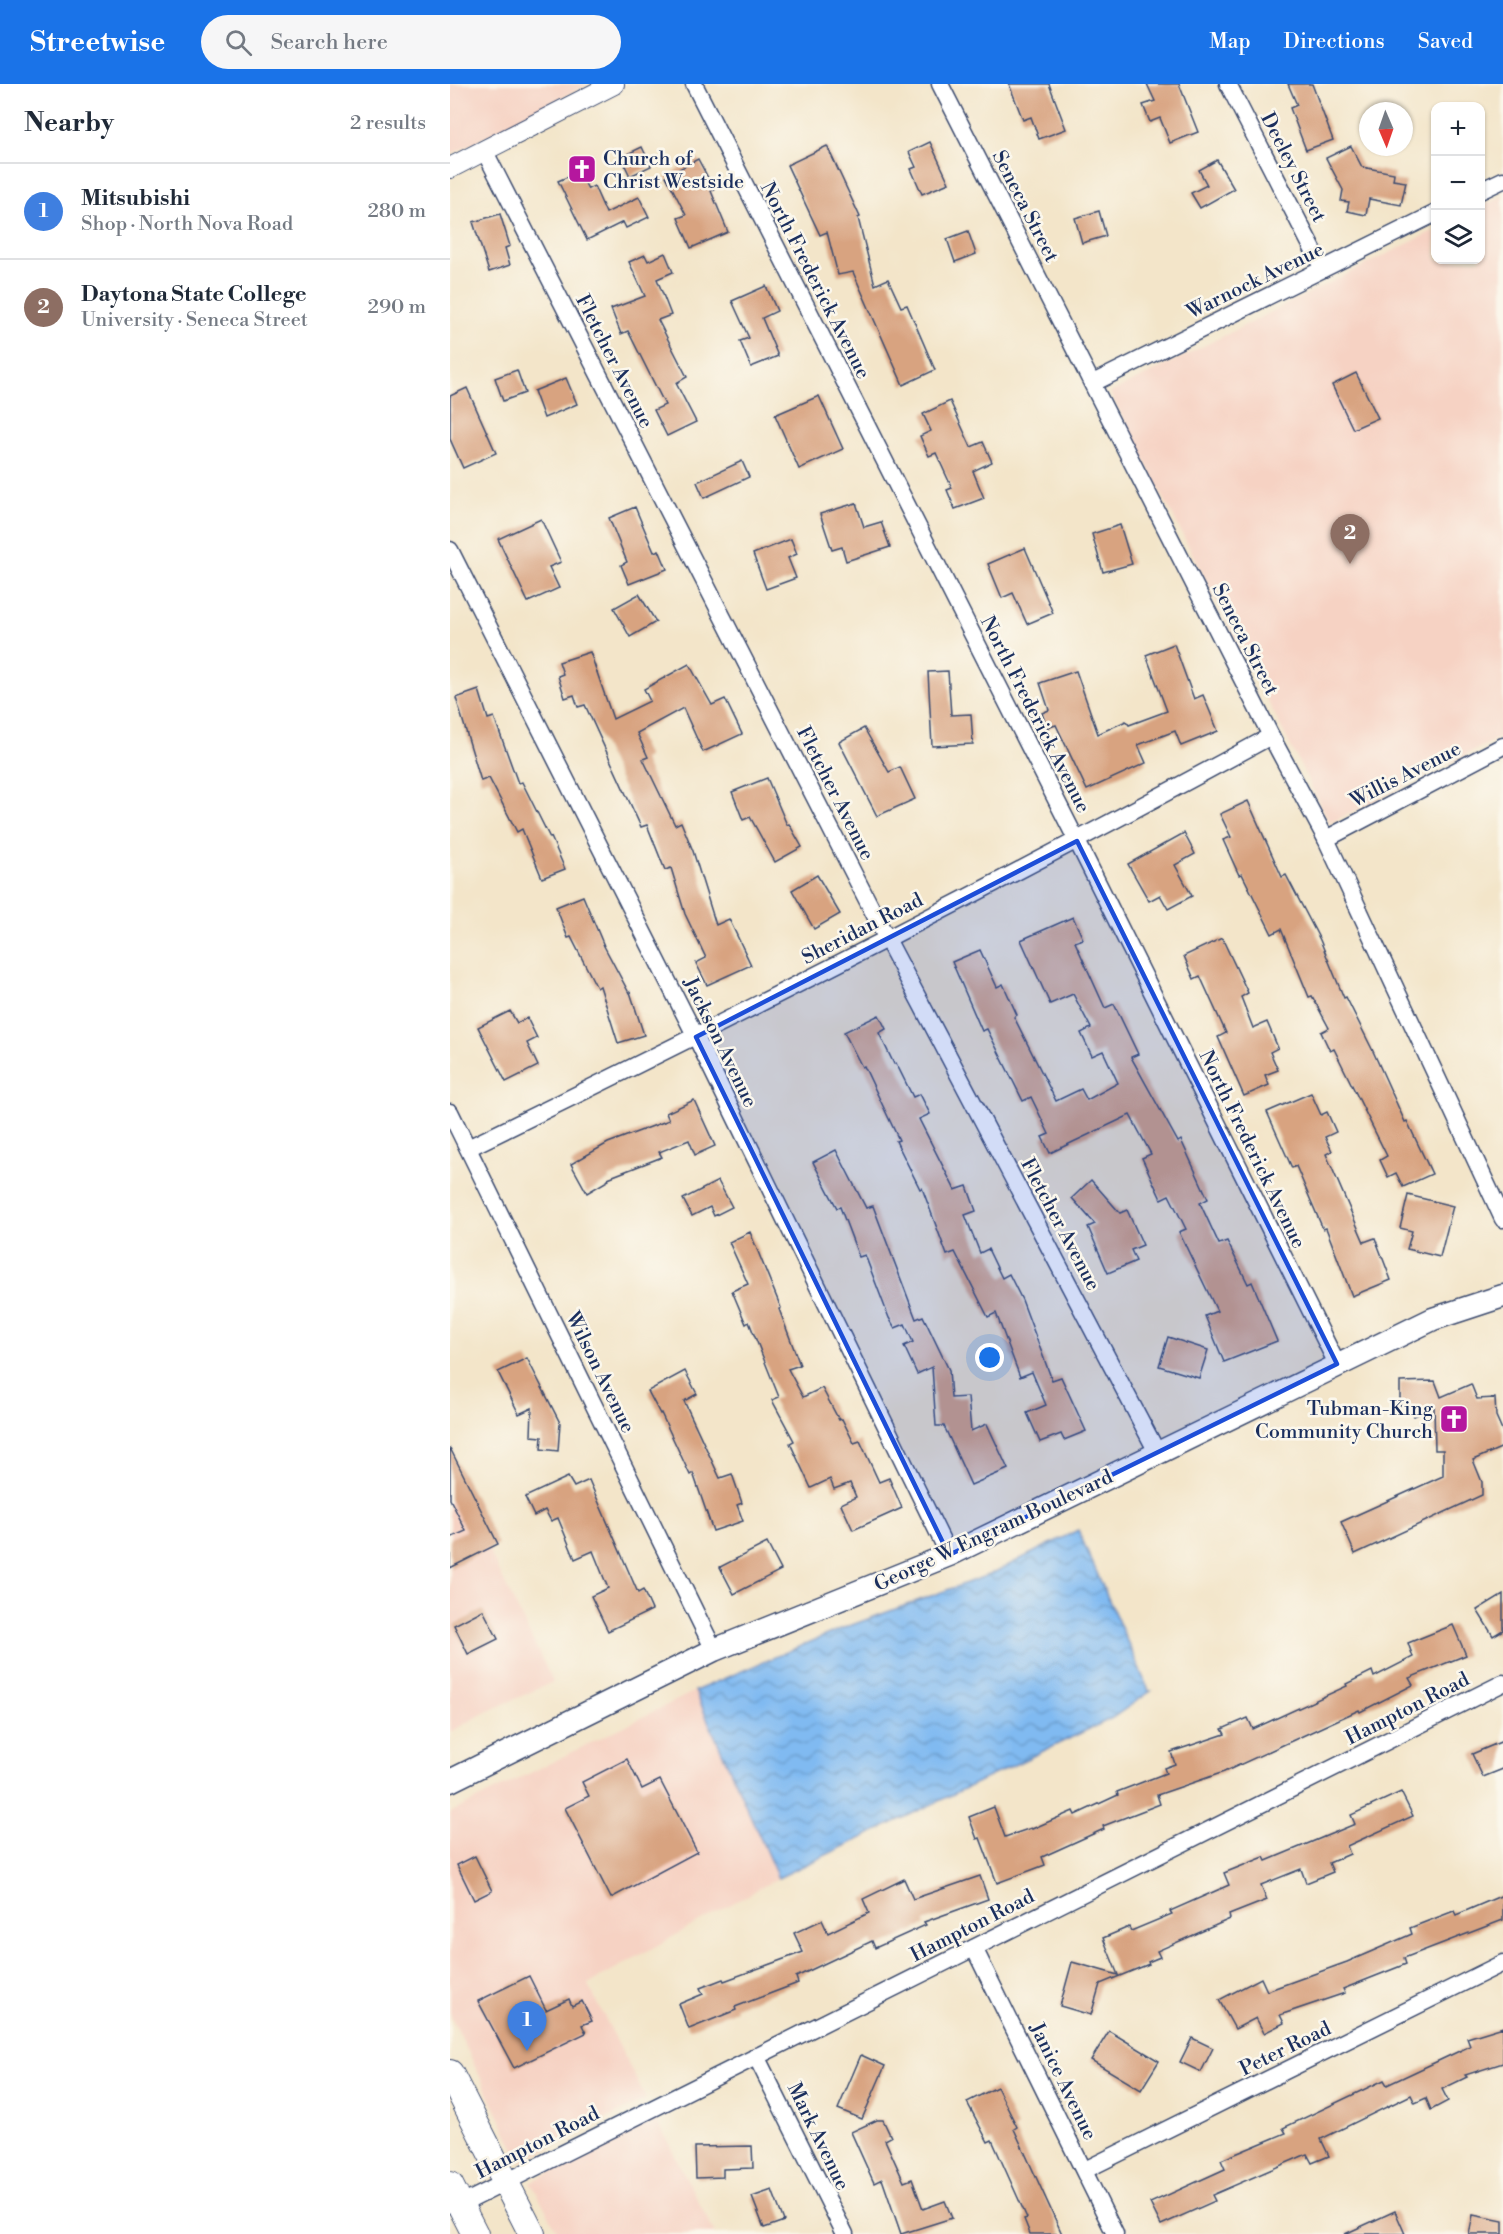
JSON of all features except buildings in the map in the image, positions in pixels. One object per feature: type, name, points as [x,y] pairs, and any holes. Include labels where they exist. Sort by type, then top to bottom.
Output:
[{"type":"main road","name":"George W Engram Boulevard","points":[[450,1780],[714,1650],[949,1555],[1433,1319],[1503,1296]]},
{"type":"main road","points":[[450,2073],[532,2234]]},
{"type":"main road","points":[[455,2195],[475,2234]]},
{"type":"street","points":[[450,168],[614,84]]},
{"type":"street","name":"North Frederick Avenue","points":[[694,84],[1077,842],[1337,1364]]},
{"type":"street","name":"Seneca Street","points":[[940,84],[1271,736],[1326,839],[1503,1219]]},
{"type":"street","name":"Deeley Street","points":[[1228,84],[1323,270]]},
{"type":"street","name":"Fletcher Avenue","points":[[484,150],[886,939],[1157,1452]]},
{"type":"street","points":[[1485,189],[1503,180]]},
{"type":"street","name":"Warnock Avenue","points":[[1093,383],[1431,216]]},
{"type":"street","name":"Jackson Avenue","points":[[450,550],[696,1037],[949,1555]]},
{"type":"street","name":"Sheridan Road","points":[[468,1148],[696,1037],[1077,842],[1271,736]]},
{"type":"street","name":"Willis Avenue","points":[[1326,839],[1503,746]]},
{"type":"street","name":"Wilson Avenue","points":[[450,1112],[714,1650]]},
{"type":"street","name":"Hampton Road","points":[[455,2195],[505,2182],[1503,1683]]},
{"type":"street","name":"Janice Avenue","points":[[974,1947],[1115,2234]]},
{"type":"street","name":"Peter Road","points":[[1085,2170],[1503,1963]]},
{"type":"street","name":"Mark Avenue","points":[[756,2056],[845,2234]]},
{"type":"highlighted area","points":[[1077,841],[1337,1364],[949,1555],[696,1037]]},
{"type":"shaded area","points":[[450,84],[589,84],[450,155]]},
{"type":"shaded area","points":[[1503,196],[1503,736],[1330,823],[1110,393],[1431,232],[1431,264],[1485,264],[1485,205]]},
{"type":"shaded area","points":[[450,1471],[553,1682],[484,1713],[450,1732]]},
{"type":"shaded area","points":[[695,1691],[778,1878],[588,1984],[646,2099],[521,2162],[450,2014],[450,1813]]},
{"type":"shaded area","points":[[656,2119],[715,2234],[559,2234],[531,2182]]},
{"type":"water","points":[[1078,1530],[1149,1691],[1151,1691],[1112,1718],[778,1878],[695,1691],[841,1629],[991,1574]]},
{"type":"place","name":"Church of Christ Westside","points":[[582,169]]},
{"type":"place","name":"Daytona State College","points":[[1350,564]]},
{"type":"place","name":"Tubman-King Community Church","points":[[1454,1419]]},
{"type":"place","name":"Mitsubishi","points":[[527,2051]]}]
